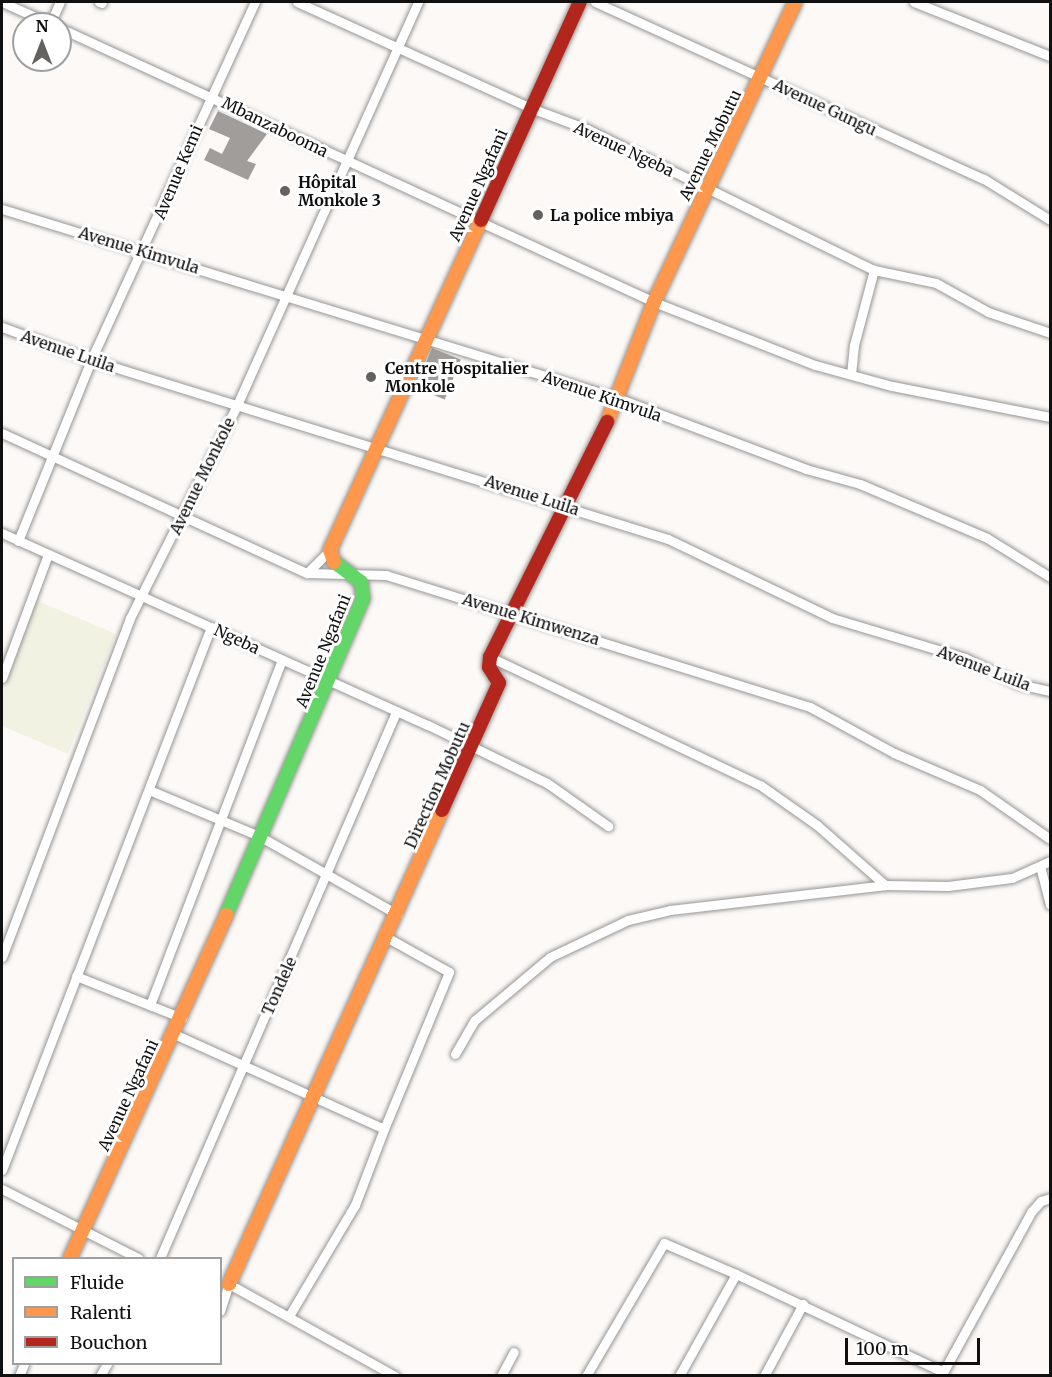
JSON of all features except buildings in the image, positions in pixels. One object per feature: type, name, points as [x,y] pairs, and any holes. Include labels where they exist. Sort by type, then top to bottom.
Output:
[{"type":"street","points":[[2,2],[24,12]]},
{"type":"street","name":"Avenue Kemi","points":[[18,541],[91,360],[143,252],[210,96],[255,2]]},
{"type":"street","name":"Avenue Ngeba","points":[[297,2],[531,108],[587,129],[874,270],[936,283],[988,312],[1050,333]]},
{"type":"street","name":"Avenue Monkole","points":[[2,957],[139,599],[237,405],[344,160],[418,2]]},
{"type":"street","name":"Avenue Ngafani","points":[[70,1257],[182,1018],[259,836],[331,681],[363,599],[360,582],[336,566],[330,550],[580,2]]},
{"type":"street","name":"Avenue Gungu","points":[[595,2],[984,179],[1050,220]]},
{"type":"street","name":"Avenue Mobutu","points":[[654,302],[795,2]]},
{"type":"street","points":[[914,2],[1050,56]]},
{"type":"street","name":"Mbanzabooma","points":[[72,33],[344,160],[481,220],[654,302],[815,365],[1050,417]]},
{"type":"street","name":"Avenue Kimvula","points":[[2,209],[620,399],[806,469],[860,484],[987,538],[1050,577]]},
{"type":"street","points":[[851,374],[854,345],[874,270]]},
{"type":"street","points":[[654,302],[620,399],[568,507],[490,657],[760,785],[817,825],[885,885]]},
{"type":"street","name":"Avenue Luila","points":[[2,327],[91,360],[378,445],[668,539],[832,618],[965,658],[1019,684],[1050,691]]},
{"type":"street","name":"Avenue Kimwenza","points":[[2,433],[307,573],[326,577],[349,573],[386,575],[810,707],[894,753],[980,790],[1050,839]]},
{"type":"street","name":"Ngeba","points":[[2,533],[139,599],[212,627],[472,746],[547,783],[608,826]]},
{"type":"street","points":[[307,573],[330,550]]},
{"type":"street","points":[[2,678],[48,554]]},
{"type":"street","points":[[2,1170],[39,1084],[76,976],[212,627]]},
{"type":"street","name":"Direction Mobutu","points":[[230,1284],[499,683],[489,668],[490,657]]},
{"type":"street","points":[[150,1005],[282,660]]},
{"type":"street","name":"Tondele","points":[[160,1257],[328,875],[396,712]]},
{"type":"street","points":[[149,790],[222,818],[259,836],[397,915]]},
{"type":"street","points":[[455,1054],[475,1020],[550,957],[628,920],[670,910],[885,885],[948,886],[1019,876],[1050,861]]},
{"type":"street","points":[[1040,866],[1050,905]]},
{"type":"street","points":[[289,1316],[355,1205],[449,972],[386,938]]},
{"type":"street","points":[[76,976],[182,1018]]},
{"type":"street","points":[[174,1034],[384,1129]]},
{"type":"street","points":[[2,1189],[136,1257]]},
{"type":"street","points":[[586,1376],[664,1243],[803,1304],[942,1374],[1031,1212],[1041,1201],[1050,1198]]},
{"type":"street","points":[[680,1376],[736,1274]]},
{"type":"street","points":[[222,1306],[230,1284],[395,1376]]},
{"type":"street","points":[[764,1376],[803,1304]]},
{"type":"street","points":[[501,1376],[514,1352]]},
{"type":"green space","points":[[33,599],[116,634],[68,754],[2,726],[2,682]]},
{"type":"traffic: fast","points":[[226,915],[363,599],[361,582],[334,562]]},
{"type":"traffic: slow","points":[[607,422],[654,302],[795,2]]},
{"type":"traffic: slow","points":[[334,562],[330,550],[481,220]]},
{"type":"traffic: slow","points":[[229,1284],[442,810]]},
{"type":"traffic: slow","points":[[70,1257],[226,915]]},
{"type":"traffic: jam","points":[[481,220],[580,2]]},
{"type":"traffic: jam","points":[[442,810],[499,683],[489,667],[490,657],[607,422]]},
{"type":"place","name":"Hôpital Monkole 3","points":[[285,191]]},
{"type":"place","name":"La police mbiya","points":[[538,215]]},
{"type":"place","name":"Centre Hospitalier Monkole","points":[[371,377]]}]
